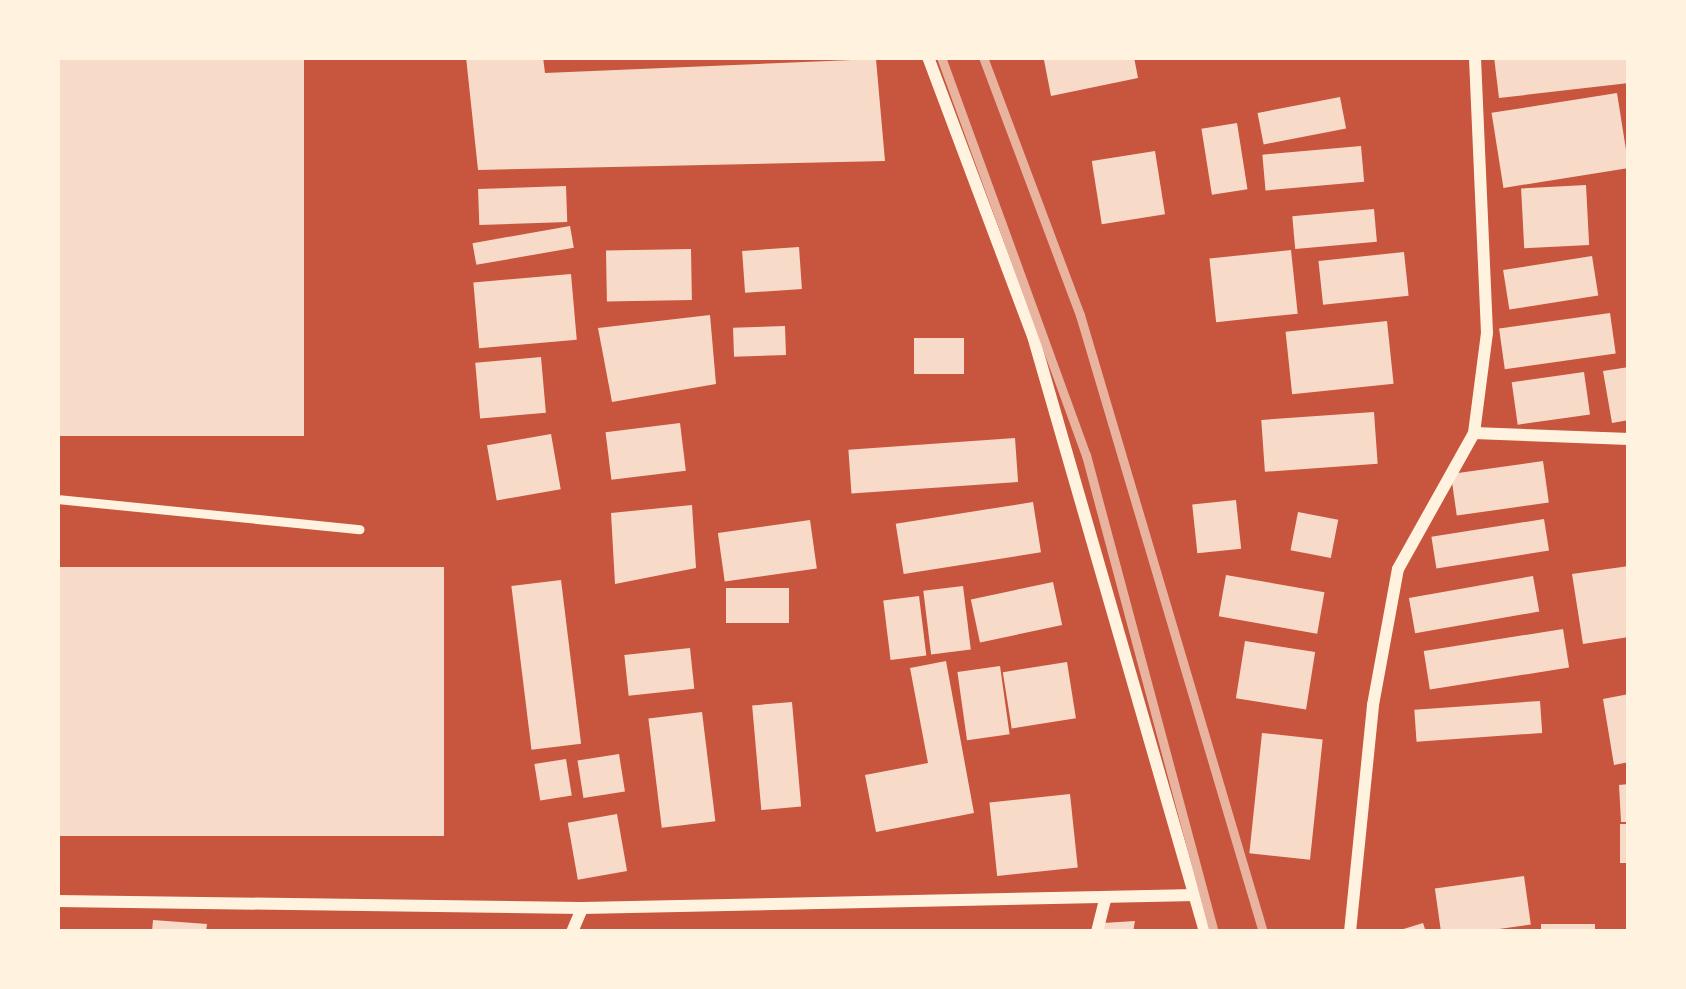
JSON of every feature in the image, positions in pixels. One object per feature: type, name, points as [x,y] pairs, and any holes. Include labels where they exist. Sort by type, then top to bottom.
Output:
[{"type":"street","points":[[928,57],[1034,336],[1205,932]]},
{"type":"street","points":[[1350,932],[1372,705],[1398,569],[1474,433],[1487,333],[1475,57]]},
{"type":"street","points":[[1474,433],[1629,439]]},
{"type":"street","points":[[57,901],[582,908],[1196,895]]},
{"type":"street","points":[[1096,932],[1105,900]]},
{"type":"street","points":[[572,932],[582,908]]},
{"type":"lane","points":[[57,500],[360,529]]},
{"type":"building","points":[[57,57],[304,57],[304,436],[57,436]]},
{"type":"building","points":[[466,57],[543,57],[545,73],[876,59],[885,161],[478,170]]},
{"type":"building","points":[[1134,57],[1138,78],[1051,96],[1044,60]]},
{"type":"building","points":[[1494,57],[1629,57],[1629,83],[1499,98]]},
{"type":"building","points":[[1617,93],[1629,168],[1503,188],[1492,113]]},
{"type":"building","points":[[1340,97],[1346,128],[1264,144],[1258,113]]},
{"type":"building","points":[[1237,123],[1247,189],[1212,195],[1201,129]]},
{"type":"building","points":[[1361,146],[1364,182],[1266,190],[1262,155]]},
{"type":"building","points":[[1155,151],[1165,214],[1102,224],[1092,161]]},
{"type":"building","points":[[1586,185],[1589,245],[1524,248],[1521,188]]},
{"type":"building","points":[[566,186],[567,222],[479,225],[478,189]]},
{"type":"building","points":[[1374,209],[1377,242],[1295,249],[1292,216]]},
{"type":"building","points":[[570,226],[574,248],[476,265],[473,243]]},
{"type":"building","points":[[799,247],[802,289],[745,293],[742,251]]},
{"type":"building","points":[[691,249],[692,300],[607,301],[606,250]]},
{"type":"building","points":[[1291,250],[1298,314],[1216,322],[1209,259]]},
{"type":"building","points":[[1404,252],[1409,296],[1323,305],[1318,261]]},
{"type":"building","points":[[1592,256],[1598,296],[1509,310],[1503,270]]},
{"type":"building","points":[[571,274],[577,340],[479,348],[473,283]]},
{"type":"building","points":[[1610,313],[1616,354],[1505,369],[1499,329]]},
{"type":"building","points":[[710,315],[716,384],[612,402],[598,328]]},
{"type":"building","points":[[1387,321],[1394,384],[1292,394],[1286,332]]},
{"type":"building","points":[[785,326],[786,355],[734,357],[733,328]]},
{"type":"building","points":[[914,338],[964,338],[964,374],[914,374]]},
{"type":"building","points":[[541,357],[546,413],[480,419],[475,363]]},
{"type":"building","points":[[1629,367],[1629,420],[1612,423],[1603,371]]},
{"type":"building","points":[[1584,372],[1590,415],[1518,425],[1512,382]]},
{"type":"building","points":[[1374,412],[1378,464],[1265,472],[1261,420]]},
{"type":"building","points":[[680,423],[686,471],[611,480],[606,432]]},
{"type":"building","points":[[551,434],[561,489],[497,500],[487,445]]},
{"type":"building","points":[[1015,438],[1018,482],[851,494],[848,450]]},
{"type":"building","points":[[1543,461],[1549,503],[1457,516],[1451,474]]},
{"type":"building","points":[[1236,500],[1241,549],[1197,553],[1192,505]]},
{"type":"building","points":[[1033,502],[1041,552],[904,574],[896,524]]},
{"type":"building","points":[[692,505],[696,568],[615,584],[611,513]]},
{"type":"building","points":[[1298,512],[1338,520],[1331,558],[1291,550]]},
{"type":"building","points":[[1544,519],[1549,551],[1436,568],[1431,537]]},
{"type":"building","points":[[810,520],[817,569],[725,581],[718,533]]},
{"type":"building","points":[[1629,566],[1629,637],[1583,644],[1572,574]]},
{"type":"building","points":[[57,567],[444,567],[444,836],[57,836]]},
{"type":"building","points":[[1226,575],[1324,592],[1317,634],[1219,616]]},
{"type":"building","points":[[1533,576],[1539,611],[1415,633],[1409,598]]},
{"type":"building","points":[[561,580],[581,744],[531,750],[511,586]]},
{"type":"building","points":[[1053,582],[1062,625],[980,643],[971,599]]},
{"type":"building","points":[[963,586],[971,650],[931,654],[923,591]]},
{"type":"building","points":[[726,588],[789,588],[789,623],[726,623]]},
{"type":"building","points":[[919,596],[926,656],[891,660],[883,600]]},
{"type":"building","points":[[1563,629],[1569,668],[1430,690],[1424,651]]},
{"type":"building","points":[[1245,641],[1315,652],[1306,709],[1236,698]]},
{"type":"building","points":[[690,648],[694,689],[629,696],[624,655]]},
{"type":"building","points":[[946,661],[974,813],[876,832],[865,775],[928,763],[910,668]]},
{"type":"building","points":[[1067,662],[1076,718],[1012,728],[1003,672]]},
{"type":"building","points":[[1000,666],[1010,734],[967,740],[957,672]]},
{"type":"building","points":[[1629,694],[1629,762],[1614,765],[1603,699]]},
{"type":"building","points":[[1540,701],[1542,733],[1417,742],[1414,710]]},
{"type":"building","points":[[792,702],[801,807],[761,810],[752,705]]},
{"type":"building","points":[[702,712],[715,821],[662,828],[648,719]]},
{"type":"building","points":[[1262,733],[1323,739],[1310,860],[1249,853]]},
{"type":"building","points":[[619,754],[625,792],[583,798],[578,761]]},
{"type":"building","points":[[566,759],[572,796],[540,801],[534,764]]},
{"type":"building","points":[[1629,784],[1629,822],[1621,822],[1619,785]]},
{"type":"building","points":[[1070,794],[1078,868],[997,876],[989,802]]},
{"type":"building","points":[[617,814],[627,871],[578,880],[568,823]]},
{"type":"building","points":[[1620,824],[1629,824],[1629,863],[1620,863]]},
{"type":"building","points":[[1524,876],[1531,925],[1441,932],[1435,889]]},
{"type":"building","points":[[153,920],[207,924],[206,932],[152,932]]},
{"type":"building","points":[[1135,921],[1133,932],[1101,932],[1103,923]]},
{"type":"building","points":[[1423,923],[1426,932],[1397,932],[1397,931]]},
{"type":"building","points":[[1541,924],[1595,924],[1595,932],[1541,932]]},
{"type":"railway","points":[[941,57],[1086,455],[1214,932]]},
{"type":"railway","points":[[983,57],[1080,315],[1263,932]]}]
